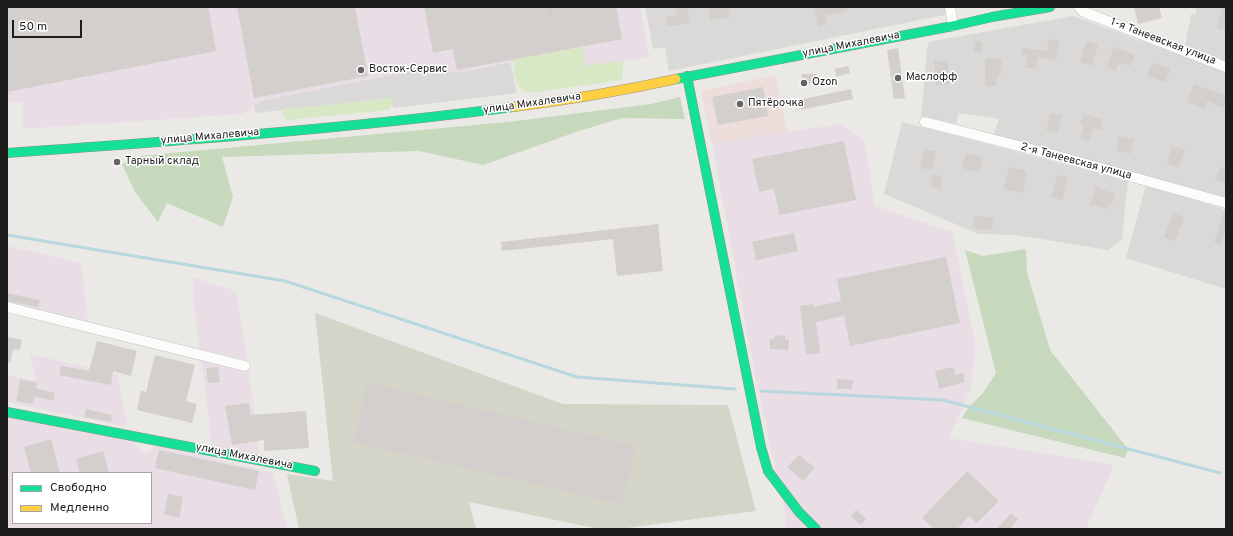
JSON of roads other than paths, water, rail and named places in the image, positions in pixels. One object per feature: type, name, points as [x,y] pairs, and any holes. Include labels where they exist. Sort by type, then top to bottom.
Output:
[{"type":"street","points":[[950,7],[954,26]]},
{"type":"street","name":"улица Михалевича","points":[[7,153],[224,137],[421,119],[553,102],[640,87],[688,76],[1050,7]]},
{"type":"street","name":"1-я Танеевская улица","points":[[1079,7],[1084,12],[1226,67]]},
{"type":"street","points":[[688,76],[747,380],[761,447],[768,472],[799,512],[816,529]]},
{"type":"street","name":"2-я Танеевская улица","points":[[926,122],[1050,154],[1226,203]]},
{"type":"street","points":[[7,307],[245,366]]},
{"type":"street","name":"улица Михалевича","points":[[7,412],[315,471]]},
{"type":"waterway","points":[[7,235],[285,281],[577,377],[735,389]]},
{"type":"waterway","points":[[761,391],[943,400],[1220,473]]},
{"type":"railway","points":[[550,7],[551,14]]},
{"type":"place","name":"Восток-Сервис","points":[[361,70]]},
{"type":"place","name":"Маслофф","points":[[898,78]]},
{"type":"place","name":"Ozon","points":[[804,83]]},
{"type":"place","name":"Пятёрочка","points":[[740,104]]},
{"type":"place","name":"Тарный склад","points":[[117,162]]}]
